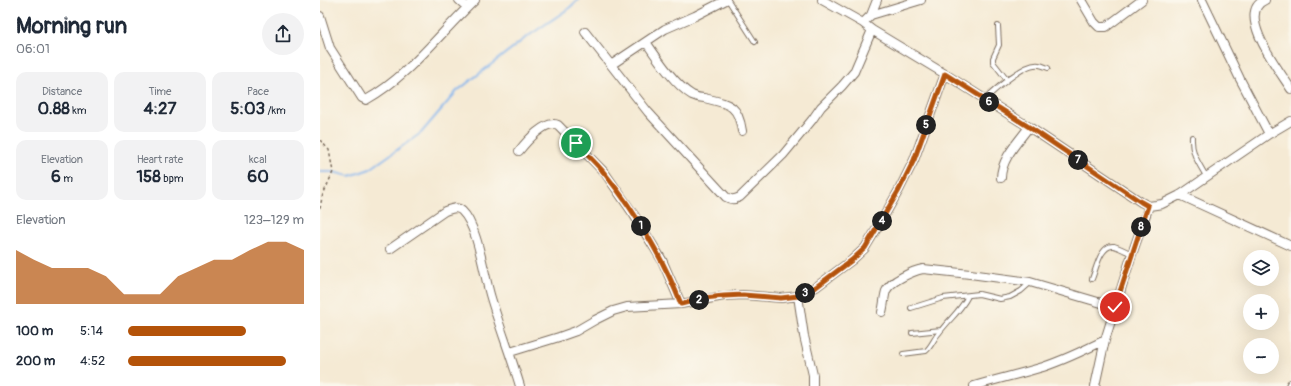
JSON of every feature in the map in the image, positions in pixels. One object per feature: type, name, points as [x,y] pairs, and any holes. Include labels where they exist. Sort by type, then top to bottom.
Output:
[{"type":"street","points":[[459,0],[468,7]]},
{"type":"street","points":[[320,16],[330,48],[362,98],[366,100],[388,85],[423,54],[474,0]]},
{"type":"street","points":[[611,65],[665,29],[727,0]]},
{"type":"street","points":[[822,0],[863,23],[985,99],[1148,206],[1162,204],[1180,195],[1206,176],[1291,121]]},
{"type":"street","points":[[863,23],[871,15],[877,0]]},
{"type":"street","points":[[871,15],[921,0]]},
{"type":"street","points":[[1081,0],[1094,22],[1099,27],[1106,27],[1142,0]]},
{"type":"street","points":[[1202,0],[1269,134]]},
{"type":"street","points":[[1265,0],[1256,7],[1254,14],[1259,38],[1291,89]]},
{"type":"street","points":[[585,32],[648,112],[726,197],[730,200],[734,200],[744,194],[783,155],[812,120],[821,106],[854,72],[872,30]]},
{"type":"street","points":[[646,42],[672,76],[693,96],[726,104],[735,109],[740,120],[742,131]]},
{"type":"street","points":[[510,352],[576,331],[613,311],[627,307],[681,304],[704,298],[724,296],[743,295],[781,298],[798,296],[816,287],[852,260],[865,248],[899,190],[914,160],[945,74]]},
{"type":"street","points":[[519,151],[528,140],[549,124],[554,123],[558,125],[604,173],[634,215],[662,260],[681,304]]},
{"type":"street","points":[[1001,178],[1003,164],[1029,127]]},
{"type":"street","points":[[1180,195],[1289,247]]},
{"type":"street","points":[[1095,386],[1105,340],[1148,206]]},
{"type":"street","points":[[390,249],[445,211],[454,208],[459,208],[463,211],[478,244],[490,298],[510,352],[520,386]]},
{"type":"street","points":[[882,312],[888,287],[917,270],[935,270],[1030,282],[1115,307]]},
{"type":"street","points":[[798,296],[804,336],[813,375],[813,386]]},
{"type":"street","points":[[974,386],[1041,368],[1075,355],[1105,340]]},
{"type":"lane","points":[[727,0],[755,42]]},
{"type":"lane","points":[[998,26],[998,45],[993,58],[994,62],[1007,80]]},
{"type":"lane","points":[[985,99],[1007,80],[1031,65],[1039,64],[1048,68]]},
{"type":"lane","points":[[1192,137],[1193,153],[1206,176]]},
{"type":"lane","points":[[1092,279],[1102,252],[1106,248],[1113,246],[1132,254]]},
{"type":"lane","points":[[911,308],[943,298],[978,294],[1000,299],[1010,298],[1021,291],[1030,282]]},
{"type":"lane","points":[[903,354],[926,351],[940,330],[957,314],[968,296]]},
{"type":"lane","points":[[912,333],[940,330]]},
{"type":"path","points":[[320,140],[329,150],[333,172],[322,197],[320,209]]},
{"type":"waterway","points":[[320,172],[333,172],[350,176],[370,169],[421,133],[457,91],[524,39],[568,9],[578,0]]},
{"type":"route","points":[[576,143],[604,173],[634,215],[662,260],[681,304],[704,298],[724,296],[743,295],[781,298],[798,296],[816,287],[852,260],[865,248],[899,190],[914,160],[945,74],[1029,127],[1148,206],[1115,307]]}]
